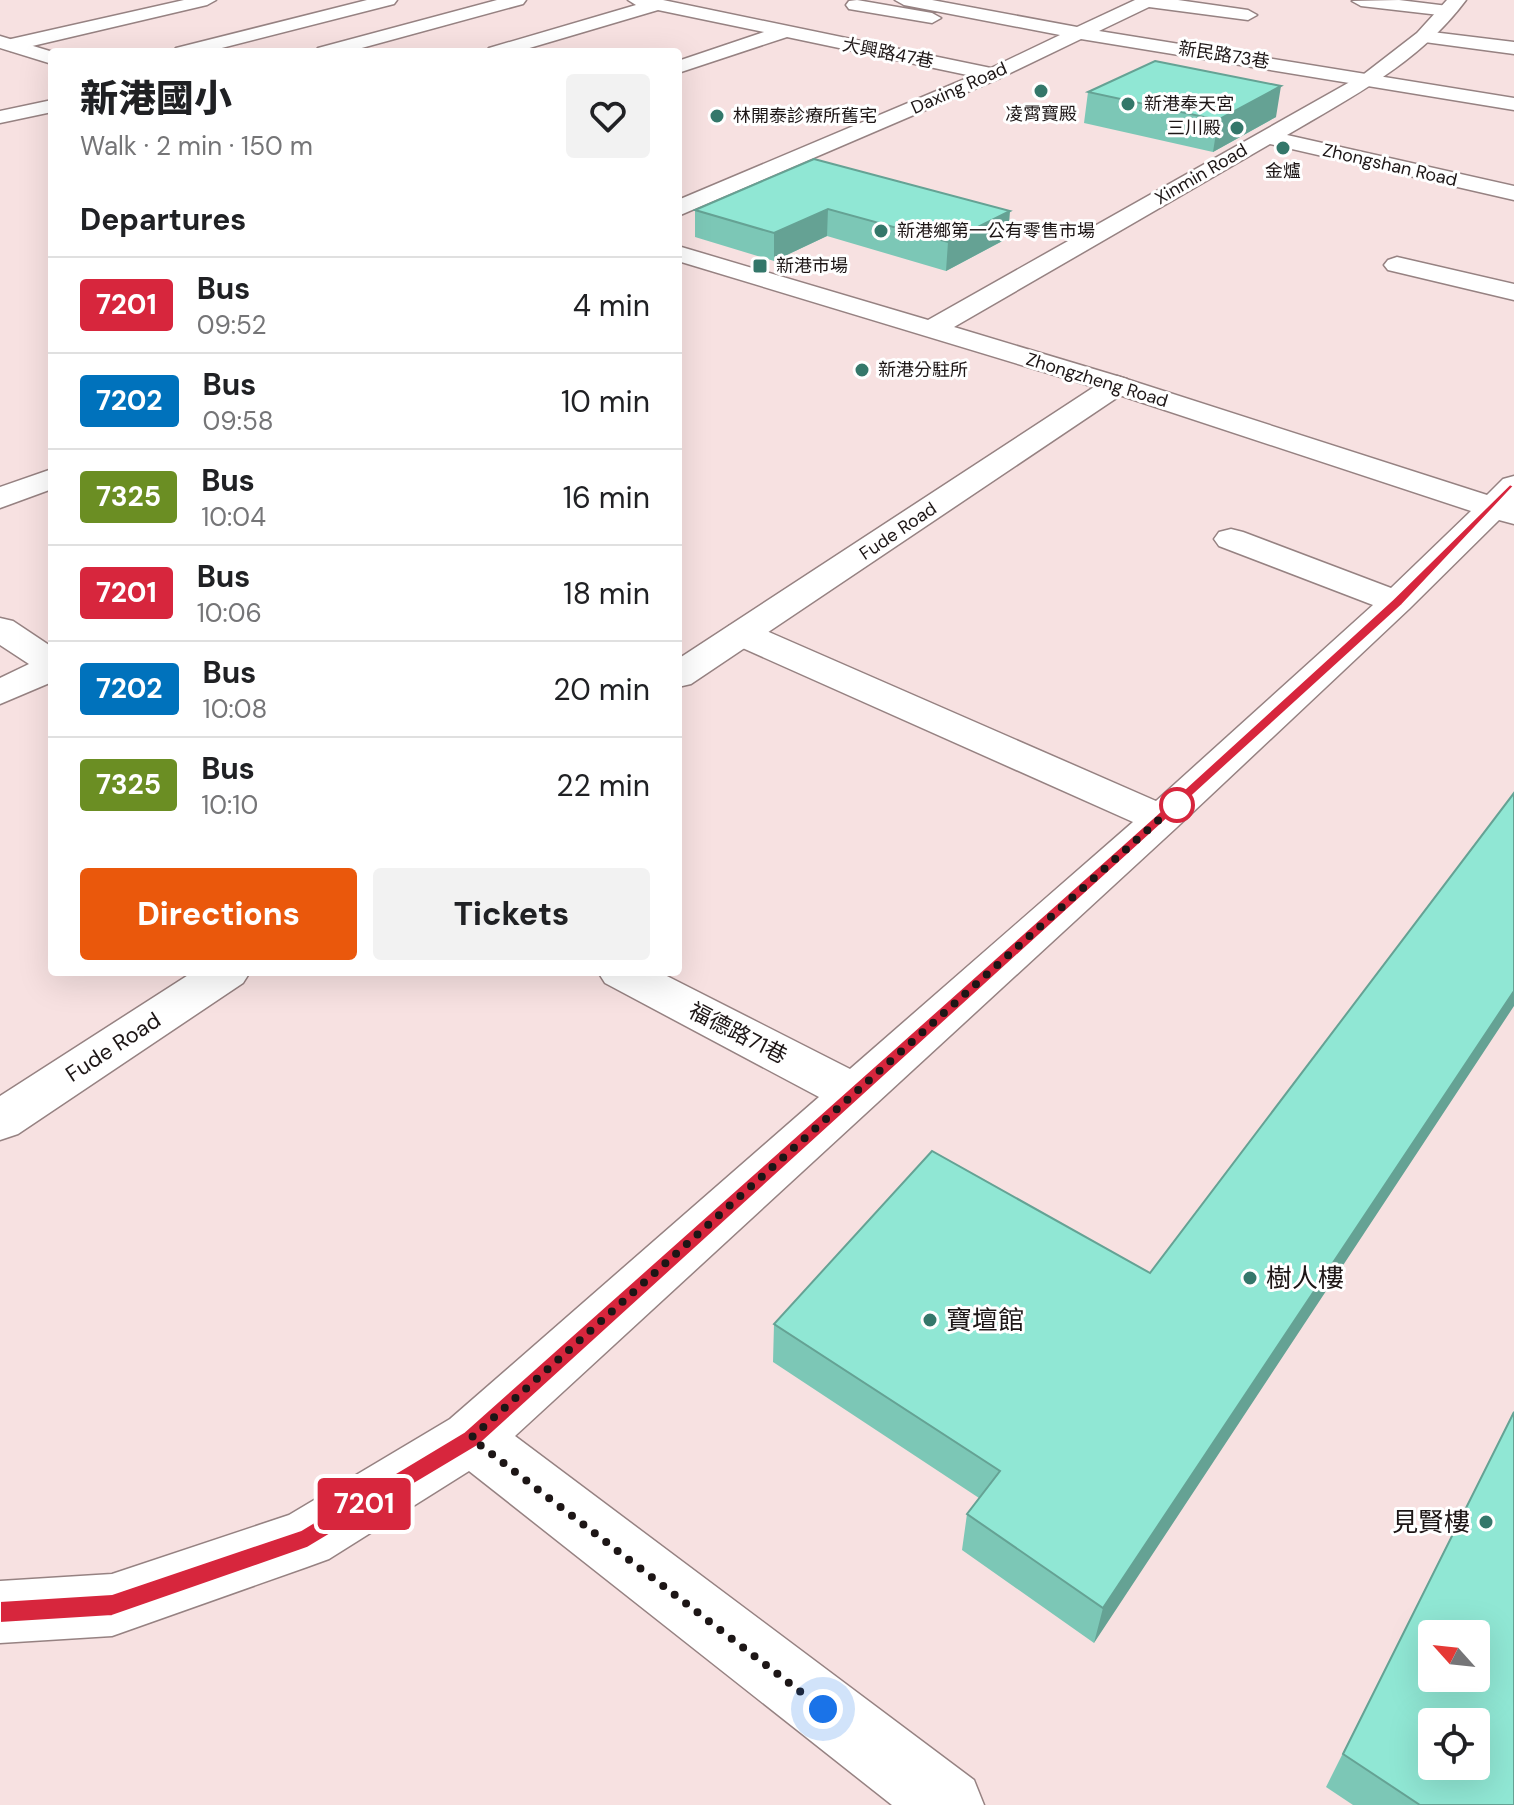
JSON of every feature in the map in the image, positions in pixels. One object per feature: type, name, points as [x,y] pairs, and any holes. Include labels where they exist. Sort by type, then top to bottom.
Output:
[{"type":"street","points":[[5,44],[207,0]]},
{"type":"street","points":[[199,48],[388,0]]},
{"type":"street","points":[[340,48],[517,0]]},
{"type":"street","points":[[904,0],[1069,37]]},
{"type":"street","points":[[1148,0],[1248,15]]},
{"type":"street","name":"Daxing Road","points":[[682,207],[993,74],[1148,0]]},
{"type":"street","points":[[1361,1],[1452,6]]},
{"type":"street","points":[[508,48],[646,3]]},
{"type":"street","name":"大興路47巷","points":[[646,3],[993,74]]},
{"type":"street","name":"Xinmin Road","points":[[930,330],[1371,78],[1424,37],[1452,6]]},
{"type":"street","points":[[682,66],[847,8],[1069,37]]},
{"type":"street","name":"新民路73巷","points":[[1069,37],[1371,78],[1514,104]]},
{"type":"street","points":[[1424,37],[1514,48]]},
{"type":"street","points":[[5,44],[48,57]]},
{"type":"street","points":[[0,117],[48,107]]},
{"type":"street","name":"Zhongshan Road","points":[[1266,137],[1514,193]]},
{"type":"street","name":"Zhongzheng Road","points":[[682,254],[1507,503]]},
{"type":"street","points":[[1397,265],[1514,292]]},
{"type":"street","name":"Fude Road","points":[[682,673],[1117,385]]},
{"type":"street","points":[[0,498],[48,480]]},
{"type":"street","points":[[0,1612],[112,1605],[307,1538],[471,1438],[1161,819],[1507,503]]},
{"type":"street","points":[[1231,539],[1397,602]]},
{"type":"street","points":[[0,629],[48,662]]},
{"type":"street","points":[[742,634],[1161,819]]},
{"type":"street","points":[[0,693],[48,667]]},
{"type":"street","name":"Fude Road","points":[[0,1121],[221,976]]},
{"type":"street","name":"福德路71巷","points":[[629,976],[854,1093]]},
{"type":"street","points":[[471,1438],[949,1805]]},
{"type":"building","points":[[1155,61],[1281,86],[1218,120],[1088,92]]},
{"type":"building","points":[[814,159],[1010,211],[948,242],[828,209],[774,233],[695,210]]},
{"type":"building","points":[[1514,793],[1514,991],[1103,1608],[967,1514],[1000,1471],[774,1324],[932,1151],[1150,1273]]},
{"type":"building","name":"見賢樓","points":[[1514,1412],[1514,1805],[1420,1805],[1343,1754]]},
{"type":"bus line","name":"7201","points":[[0,1612],[112,1605],[307,1538],[471,1438],[1161,819],[1397,602],[1514,486]]},
{"type":"place","name":"凌霄寶殿","points":[[1041,91]]},
{"type":"place","name":"新港奉天宮","points":[[1128,104]]},
{"type":"place","name":"林開泰診療所舊宅","points":[[717,116]]},
{"type":"place","name":"三川殿","points":[[1237,128]]},
{"type":"place","name":"金爐","points":[[1283,148]]},
{"type":"place","name":"新港鄉第一公有零售市場","points":[[881,231]]},
{"type":"place","name":"新港市場","points":[[760,266]]},
{"type":"place","name":"新港分駐所","points":[[862,370]]},
{"type":"place","name":"樹人樓","points":[[1250,1278]]},
{"type":"place","name":"寶壇館","points":[[930,1320]]},
{"type":"place","name":"見賢樓","points":[[1486,1522]]},
{"type":"route","points":[[823,1709],[471,1438],[1182,799],[1177,805]]}]
